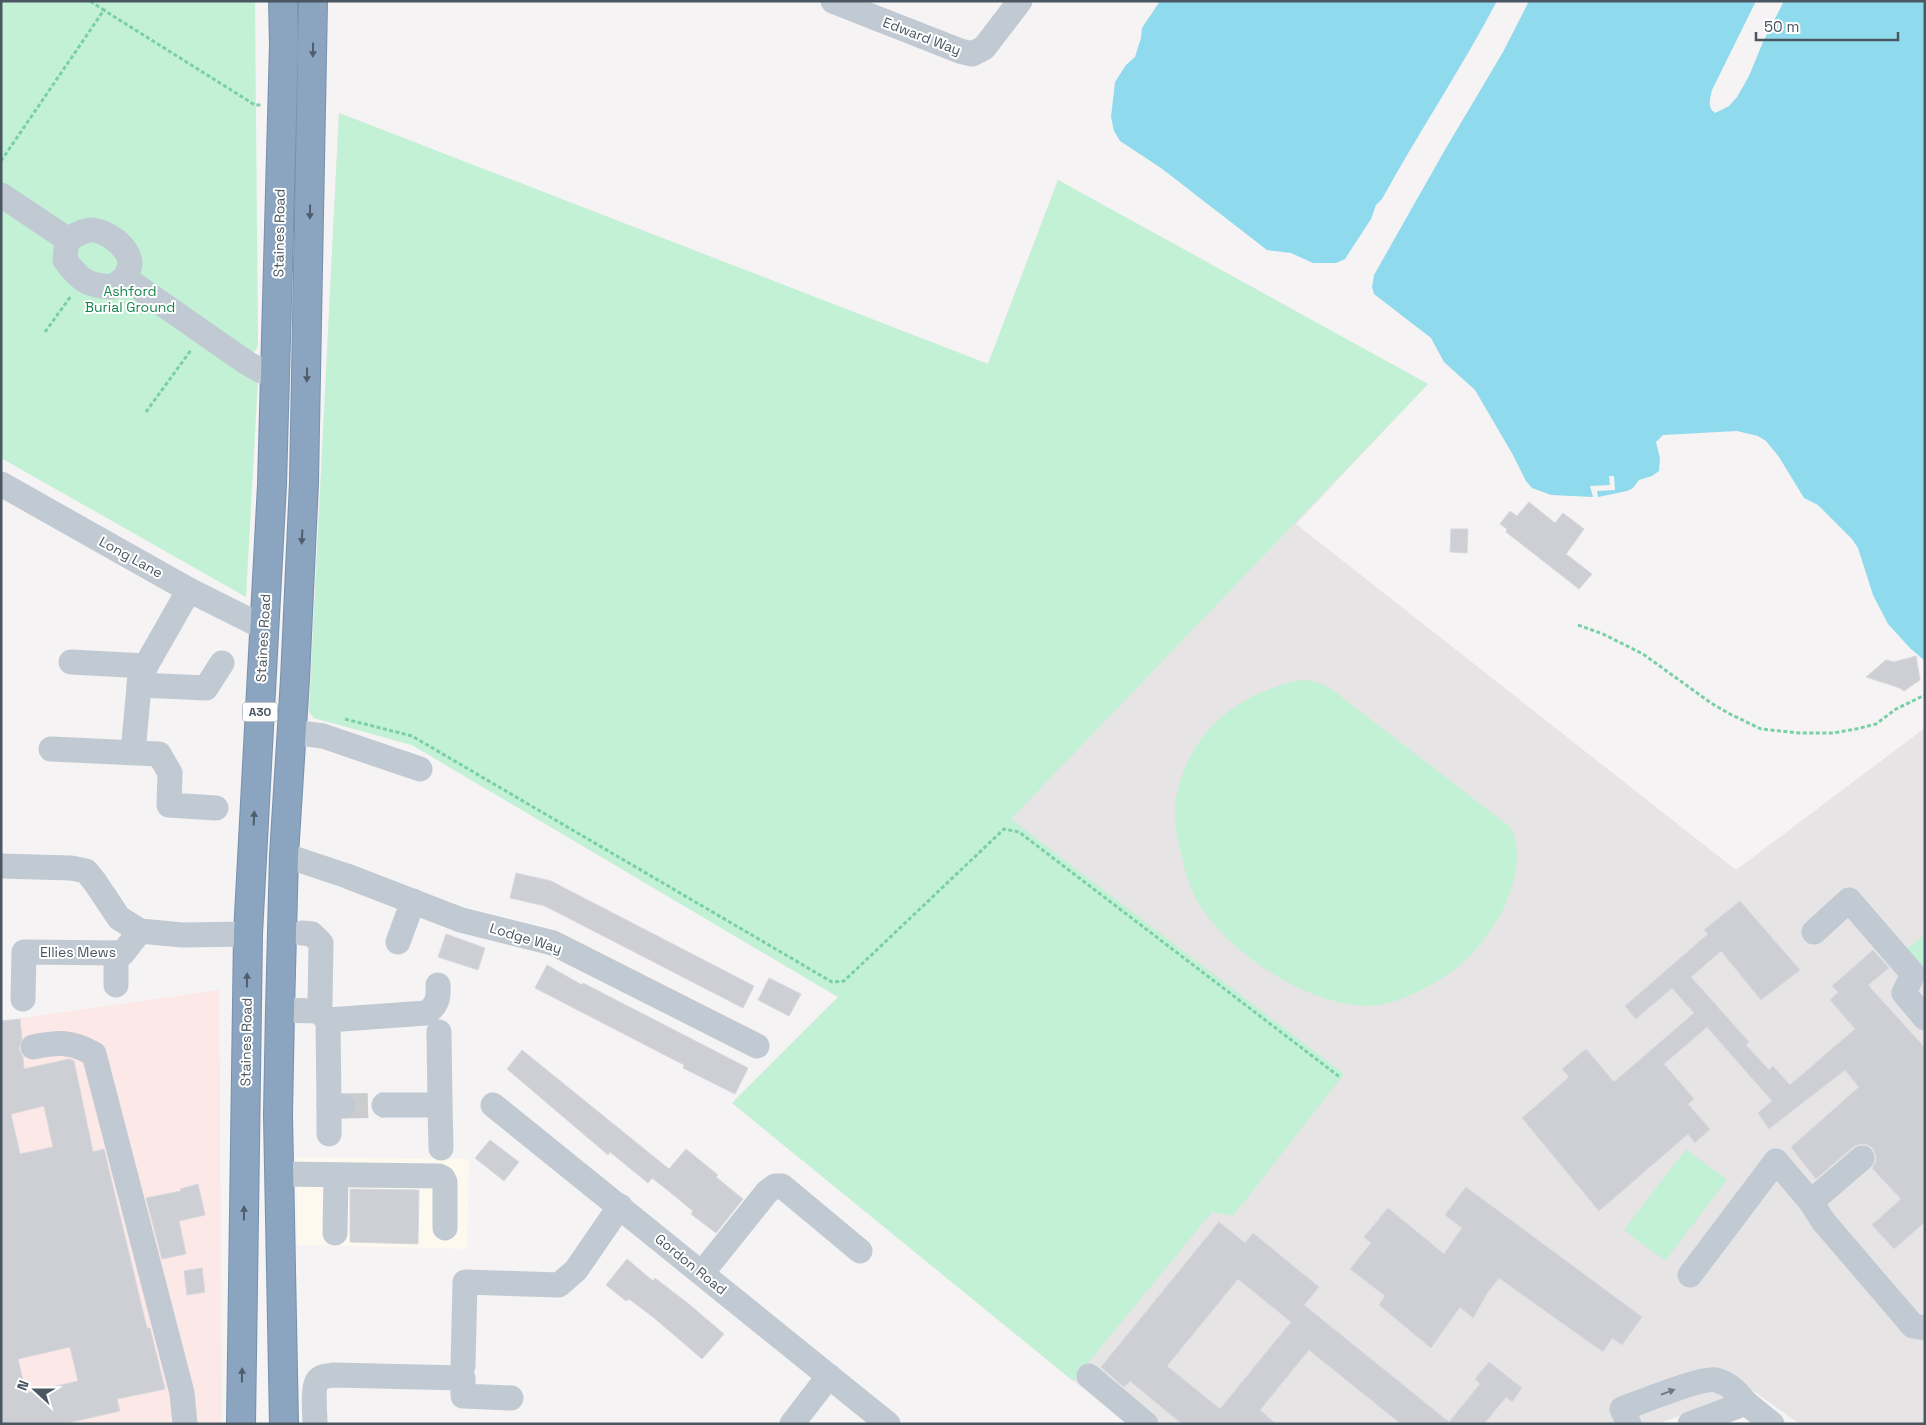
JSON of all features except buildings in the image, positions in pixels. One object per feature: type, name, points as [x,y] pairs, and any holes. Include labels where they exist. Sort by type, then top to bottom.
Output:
[{"type":"highway","name":"Staines Road","points":[[242,1424],[248,934],[272,485],[284,44],[283,1]]},
{"type":"highway","name":"A30","points":[[284,1424],[278,1115],[280,1010],[284,855],[304,482],[313,1]]},
{"type":"street","name":"Edward Way","points":[[833,1],[960,52],[972,54],[984,48],[1020,1]]},
{"type":"street","points":[[1,195],[67,239]]},
{"type":"street","points":[[91,230],[103,233],[114,239],[130,260],[125,278],[112,287],[92,285],[83,279],[73,271],[65,260],[67,239],[91,230]]},
{"type":"street","points":[[125,278],[247,363],[261,371],[275,372]]},
{"type":"street","name":"Long Lane","points":[[2,486],[189,590],[255,623],[264,624]]},
{"type":"street","points":[[132,752],[143,676],[189,590]]},
{"type":"street","points":[[71,662],[206,688],[222,663]]},
{"type":"street","points":[[292,732],[323,736],[420,769]]},
{"type":"street","points":[[51,748],[158,754],[170,773],[169,806],[216,808]]},
{"type":"street","name":"Lodge Way","points":[[284,855],[347,876],[461,920],[553,943],[757,1046]]},
{"type":"street","points":[[1,866],[71,868],[86,872],[119,918],[140,931],[155,934],[182,935],[248,934]]},
{"type":"street","points":[[1814,932],[1849,900],[1913,974],[1904,993],[1925,1018]]},
{"type":"street","points":[[398,942],[413,902]]},
{"type":"street","name":"Ellies Mews","points":[[23,999],[24,952],[123,953],[140,931]]},
{"type":"street","points":[[302,933],[312,934],[321,943],[320,1004],[336,1106],[329,1134]]},
{"type":"street","points":[[116,953],[116,985]]},
{"type":"street","points":[[280,1010],[323,1016],[426,1013],[433,1009],[439,998],[438,985]]},
{"type":"street","points":[[439,1032],[441,1148]]},
{"type":"street","points":[[33,1047],[56,1043],[80,1046],[94,1054],[182,1393],[185,1424]]},
{"type":"street","points":[[384,1105],[440,1105]]},
{"type":"street","name":"Gordon Road","points":[[493,1105],[888,1424]]},
{"type":"street","points":[[1811,1202],[1862,1158]]},
{"type":"street","points":[[1690,1275],[1776,1161],[1913,1326],[1925,1328]]},
{"type":"street","points":[[280,1174],[439,1176],[445,1182],[445,1228]]},
{"type":"street","points":[[335,1233],[336,1175]]},
{"type":"street","points":[[702,1273],[775,1186],[782,1186],[860,1251]]},
{"type":"street","points":[[463,1366],[465,1282],[559,1286],[576,1270],[620,1206]]},
{"type":"street","points":[[315,1424],[315,1388],[318,1380],[333,1375],[463,1378],[463,1396],[511,1398]]},
{"type":"street","points":[[792,1424],[829,1376]]},
{"type":"street","points":[[1089,1376],[1146,1424]]},
{"type":"street","points":[[1629,1424],[1622,1409],[1684,1387],[1714,1380],[1735,1388],[1746,1403],[1772,1424]]},
{"type":"street","points":[[1690,1424],[1746,1403]]},
{"type":"path","points":[[90,1],[255,105],[268,106]]},
{"type":"path","points":[[1,161],[104,10],[102,9]]},
{"type":"path","points":[[45,332],[83,279]]},
{"type":"path","points":[[146,412],[204,333]]},
{"type":"path","points":[[1578,625],[1603,634],[1643,654],[1711,703],[1761,729],[1799,733],[1834,733],[1856,729],[1876,724],[1896,709],[1925,695]]},
{"type":"path","points":[[336,716],[412,736],[832,982],[844,981],[1004,829],[1019,832],[1341,1078]]},
{"type":"shaded area","points":[[339,113],[988,364],[1058,180],[1428,384],[1296,524],[1736,870],[1925,728],[1925,1424],[1800,1424],[1752,1390],[1657,1424],[1127,1424],[732,1103],[838,997],[412,745],[314,718],[309,712]]},
{"type":"shaded area","points":[[219,990],[221,1424],[1,1424],[1,1021]]},
{"type":"shaded area","points":[[297,1157],[469,1159],[467,1249],[297,1245]]},
{"type":"green space","name":"Ashford Burial Ground","points":[[1,1],[255,1],[258,346],[243,370],[258,380],[246,597],[1,458]]},
{"type":"green space","points":[[339,113],[988,364],[1058,180],[1428,384],[1011,819],[1344,1074],[1233,1216],[1212,1212],[1073,1381],[732,1103],[838,997],[412,745],[314,718],[309,712]]},
{"type":"green space","points":[[1299,680],[1318,683],[1335,692],[1509,826],[1514,836],[1517,848],[1515,874],[1507,901],[1488,934],[1451,973],[1417,992],[1381,1005],[1348,1004],[1325,998],[1301,989],[1257,963],[1237,948],[1206,914],[1192,891],[1186,874],[1176,829],[1175,805],[1180,782],[1191,755],[1201,739],[1228,712],[1261,692]]},
{"type":"green space","points":[[1925,934],[1925,982],[1902,953]]},
{"type":"green space","points":[[1686,1149],[1727,1180],[1665,1261],[1624,1230]]},
{"type":"water","points":[[1160,1],[1497,1],[1382,199],[1376,205],[1371,219],[1345,259],[1336,263],[1313,263],[1291,253],[1267,250],[1161,168],[1120,141],[1114,131],[1111,117],[1115,82],[1126,65],[1135,57],[1142,28]]},
{"type":"water","points":[[1529,1],[1756,1],[1712,90],[1710,106],[1715,113],[1729,106],[1737,97],[1749,76],[1763,42],[1784,1],[1925,1],[1925,661],[1888,624],[1873,595],[1858,548],[1852,539],[1818,505],[1804,498],[1779,457],[1766,441],[1758,436],[1737,431],[1663,435],[1656,442],[1660,458],[1659,471],[1652,476],[1639,480],[1633,488],[1627,491],[1598,497],[1597,491],[1615,490],[1614,476],[1609,476],[1610,485],[1590,486],[1593,497],[1551,495],[1532,488],[1526,481],[1475,390],[1444,362],[1431,338],[1374,294],[1372,287],[1374,275],[1503,52]]},
{"type":"tunnel","points":[[343,1106],[384,1105]]}]
